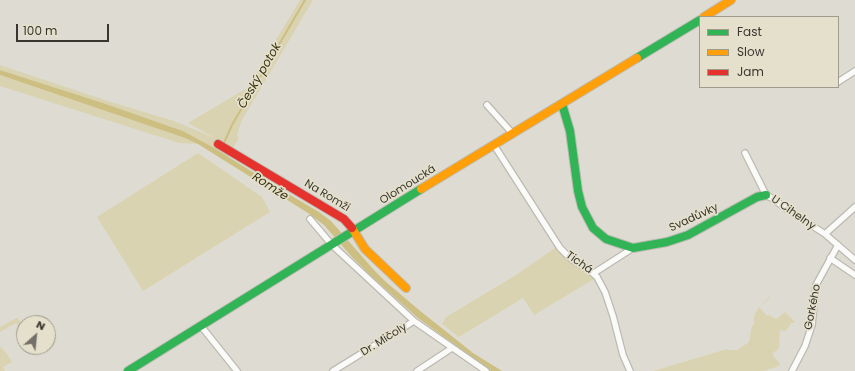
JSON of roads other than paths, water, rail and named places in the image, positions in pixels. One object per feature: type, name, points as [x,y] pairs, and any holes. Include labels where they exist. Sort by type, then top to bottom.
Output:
[{"type":"street","points":[[706,16],[731,0]]},
{"type":"street","name":"Olomoucká","points":[[128,371],[352,232],[699,21]]},
{"type":"street","points":[[839,81],[855,71]]},
{"type":"street","name":"Svadůvky","points":[[562,104],[570,131],[580,200],[587,219],[593,228],[602,237],[612,242],[633,248],[667,242],[688,235],[757,197],[766,195]]},
{"type":"street","points":[[487,105],[513,134]]},
{"type":"street","name":"Na Romži","points":[[218,144],[344,219],[365,249],[406,288]]},
{"type":"street","name":"Tichá","points":[[494,145],[560,248],[570,258],[594,273],[605,292],[623,355],[630,371]]},
{"type":"street","name":"U Cihelny","points":[[744,153],[766,195],[773,198],[788,210],[825,234],[855,207]]},
{"type":"street","points":[[310,219],[332,245],[414,321],[486,371]]},
{"type":"street","points":[[825,234],[855,260]]},
{"type":"street","name":"Gorkého","points":[[792,371],[812,325],[816,285],[838,245]]},
{"type":"street","points":[[594,273],[633,248]]},
{"type":"street","points":[[830,258],[855,275]]},
{"type":"street","name":"Dr. Mičoly","points":[[333,371],[414,321]]},
{"type":"street","points":[[201,326],[237,371]]},
{"type":"street","points":[[417,371],[452,348]]},
{"type":"water","name":"Romže","points":[[0,70],[103,103],[183,131],[214,148],[319,212],[331,221],[386,282],[473,353],[502,371],[491,371],[418,318],[372,277],[324,225],[308,213],[198,144],[185,138],[0,75]]},
{"type":"waterway","name":"Český potok","points":[[223,145],[232,125],[305,0]]}]
